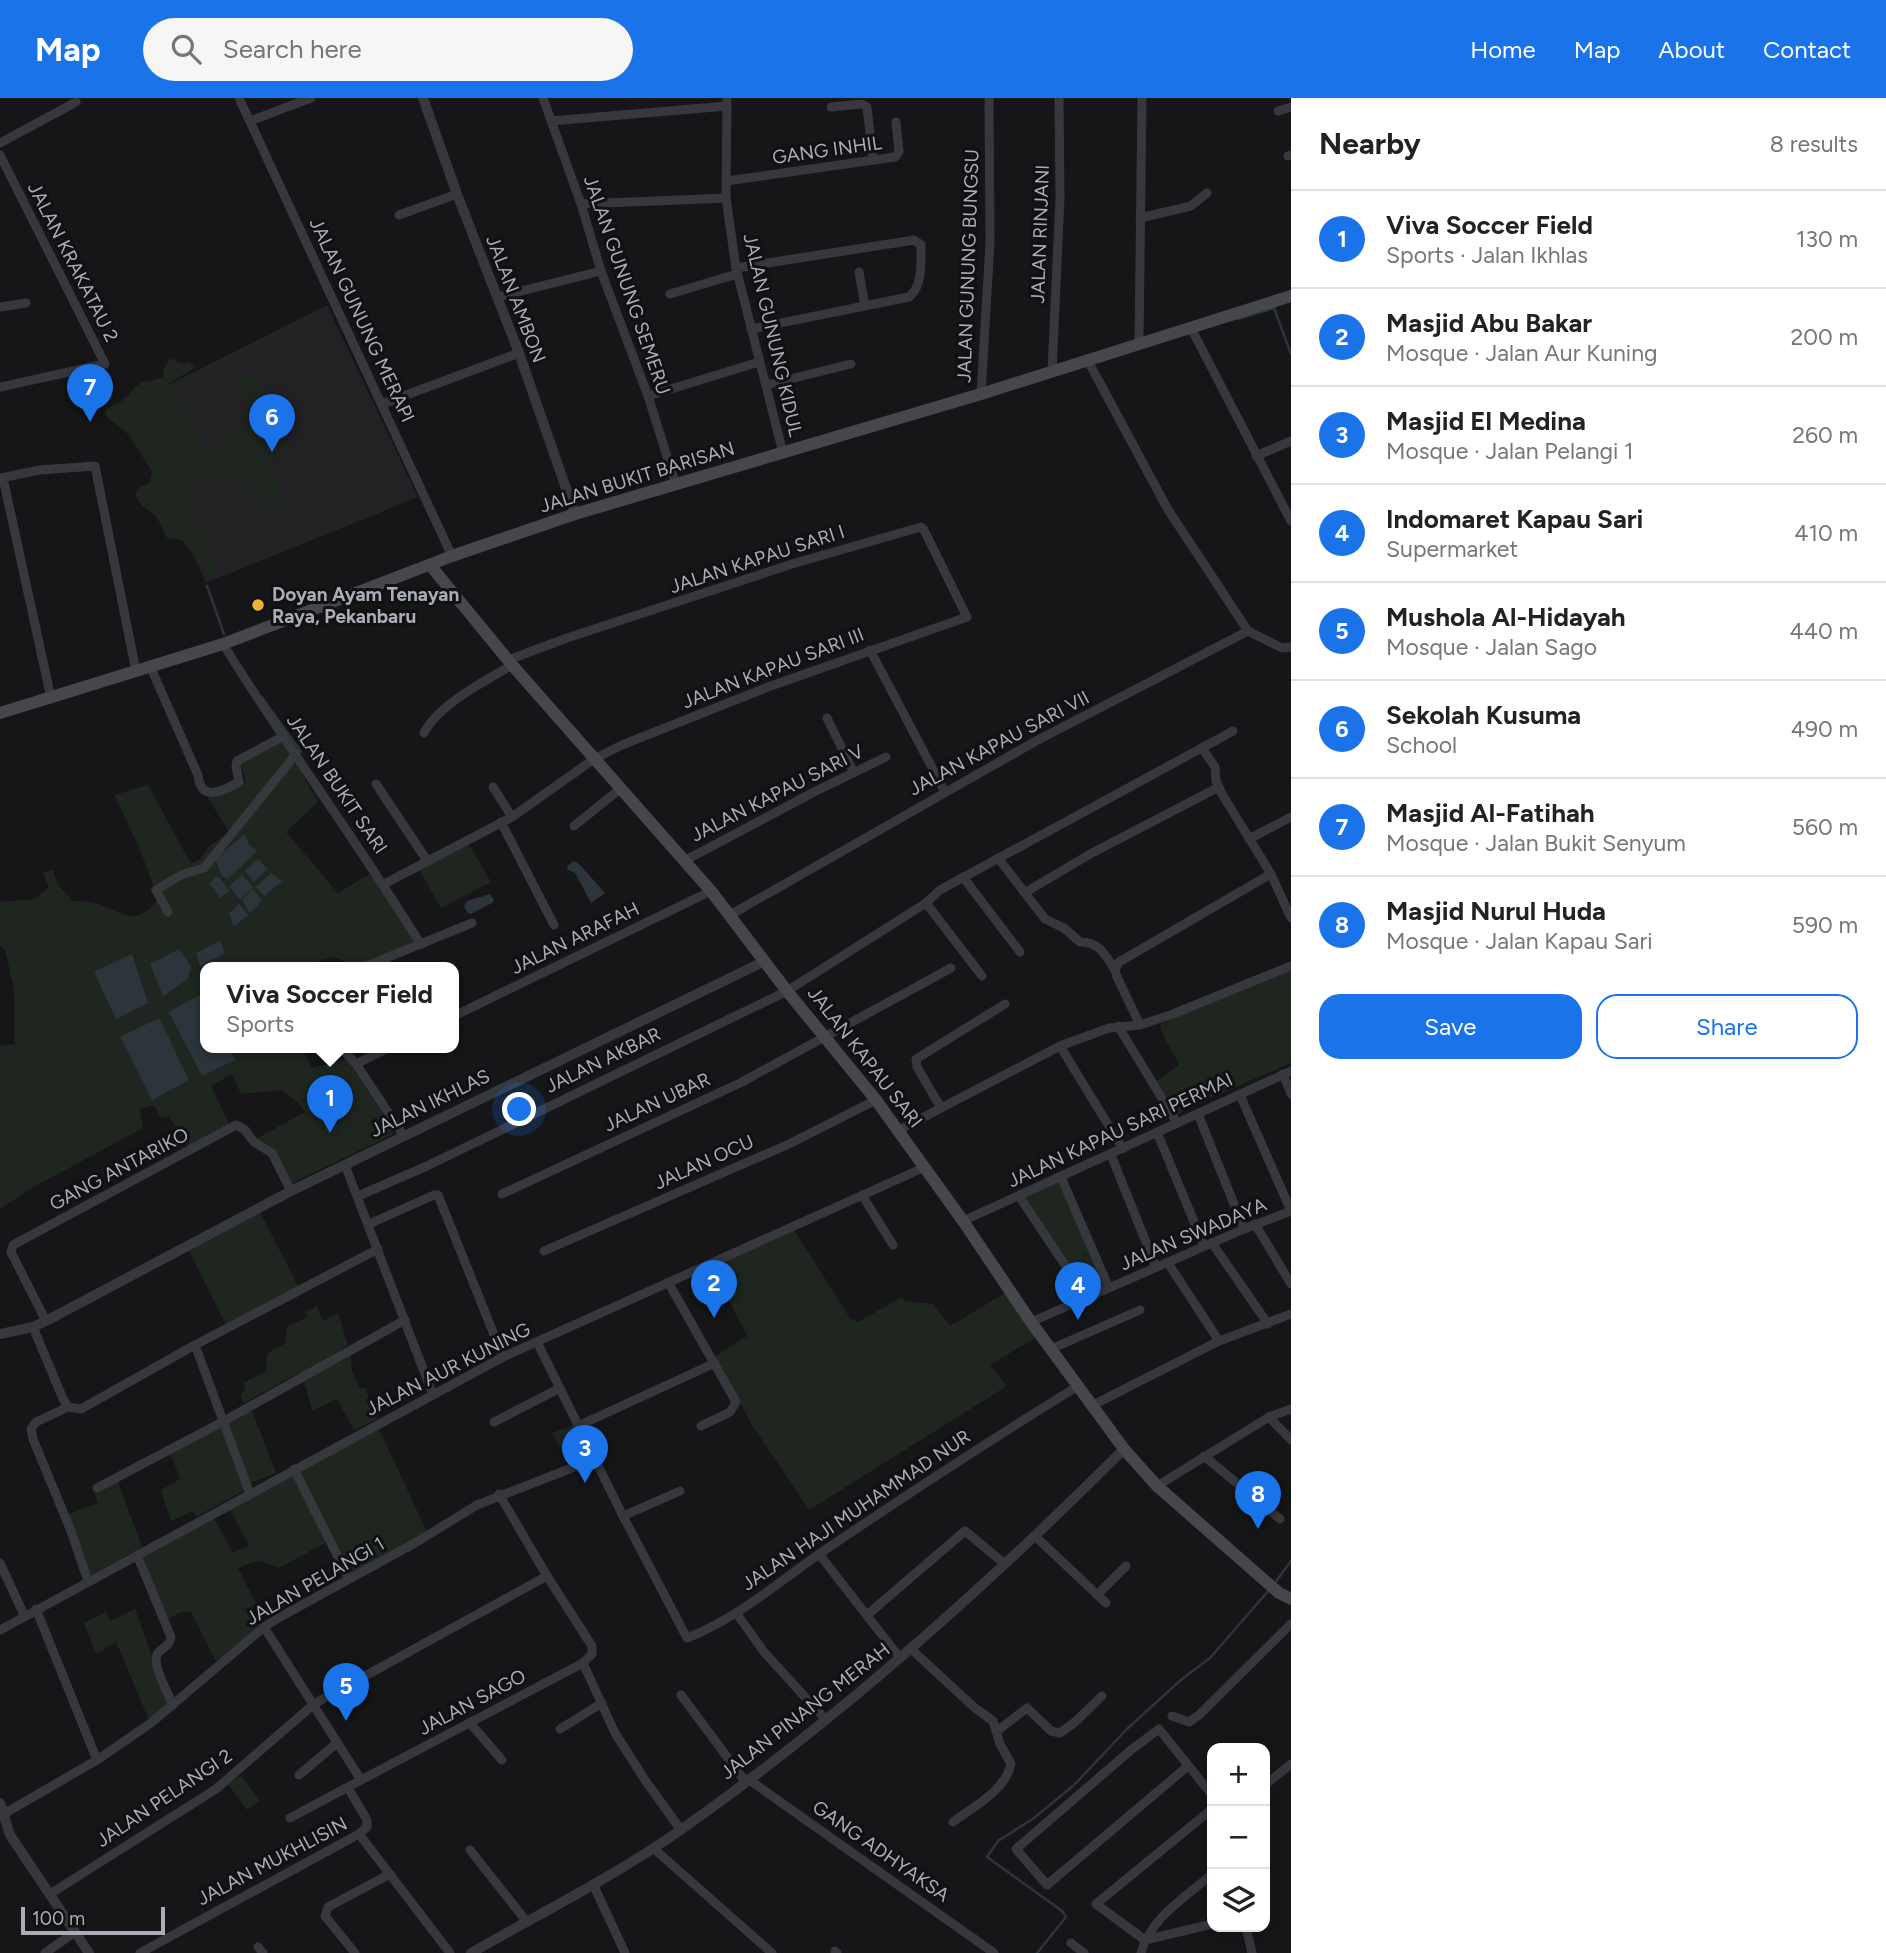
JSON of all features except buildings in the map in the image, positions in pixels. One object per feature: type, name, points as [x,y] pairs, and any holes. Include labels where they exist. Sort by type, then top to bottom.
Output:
[{"type":"main road","name":"JALAN BUKIT BARISAN","points":[[0,713],[223,644],[452,556],[575,514],[981,394],[1291,296]]},
{"type":"main road","name":"JALAN KAPAU SARI","points":[[430,565],[510,663],[711,891],[876,1100],[1031,1322],[1124,1449],[1157,1486],[1285,1595]]},
{"type":"street","name":"JALAN GUNUNG MERAPI","points":[[239,98],[452,556]]},
{"type":"street","points":[[250,121],[311,98]]},
{"type":"street","name":"JALAN AMBON","points":[[423,98],[519,353],[575,514]]},
{"type":"street","name":"JALAN GUNUNG SEMERU","points":[[543,98],[581,204],[601,271],[648,396],[676,485]]},
{"type":"street","name":"JALAN GUNUNG BUNGSU","points":[[981,394],[990,243],[989,98]]},
{"type":"street","name":"JALAN RINJANI","points":[[1052,370],[1060,198],[1059,98]]},
{"type":"street","points":[[1139,344],[1142,98]]},
{"type":"street","points":[[0,143],[76,102]]},
{"type":"street","points":[[551,121],[727,102]]},
{"type":"street","name":"JALAN GUNUNG KIDUL","points":[[727,102],[726,198],[737,271],[783,453]]},
{"type":"street","points":[[831,107],[862,104],[866,106],[873,160]]},
{"type":"street","points":[[1278,111],[1291,107]]},
{"type":"street","name":"GANG INHIL","points":[[727,181],[895,157],[898,154],[896,122]]},
{"type":"street","name":"JALAN KRAKATAU 2","points":[[0,155],[105,364],[0,387]]},
{"type":"street","points":[[1140,218],[1191,206],[1207,192]]},
{"type":"street","points":[[399,215],[457,194]]},
{"type":"street","points":[[581,204],[726,198]]},
{"type":"street","points":[[670,293],[737,271],[915,240],[921,243],[915,293],[904,299],[751,329]]},
{"type":"street","points":[[498,297],[601,271]]},
{"type":"street","points":[[859,272],[866,306]]},
{"type":"street","points":[[0,307],[26,303]]},
{"type":"street","points":[[1191,328],[1291,521]]},
{"type":"street","points":[[382,404],[519,353]]},
{"type":"street","points":[[1087,359],[1167,508],[1248,631],[1282,648],[1291,647]]},
{"type":"street","points":[[648,396],[759,362]]},
{"type":"street","points":[[766,385],[851,364]]},
{"type":"street","points":[[1256,456],[1291,441]]},
{"type":"street","points":[[51,698],[1,478],[40,470],[95,466],[136,671]]},
{"type":"street","name":"JALAN KAPAU SARI I","points":[[510,663],[568,638],[792,564],[921,527],[967,617]]},
{"type":"street","name":"JALAN KAPAU SARI III","points":[[384,884],[512,817],[594,759],[652,732],[870,650],[967,617]]},
{"type":"street","name":"JALAN KAPAU SARI VII","points":[[730,915],[1036,741],[1248,631]]},
{"type":"street","name":"JALAN BUKIT SARI","points":[[223,644],[251,690],[384,884],[421,945]]},
{"type":"street","points":[[870,650],[945,792]]},
{"type":"street","points":[[424,733],[430,720],[510,663]]},
{"type":"street","points":[[150,666],[199,782],[208,792],[213,794],[239,782],[237,761],[284,736]]},
{"type":"street","points":[[827,718],[854,773]]},
{"type":"street","name":"JALAN AKBAR","points":[[358,1196],[427,1166],[788,991],[926,903],[940,890],[1233,731]]},
{"type":"street","points":[[1202,748],[1215,767],[1219,787],[1271,874],[1291,918]]},
{"type":"street","points":[[168,912],[156,890],[181,875],[204,868],[296,754]]},
{"type":"street","name":"JALAN KAPAU SARI V","points":[[684,861],[886,757]]},
{"type":"street","points":[[376,784],[428,862]]},
{"type":"street","points":[[493,787],[512,817]]},
{"type":"street","points":[[1026,892],[1092,853],[1219,787]]},
{"type":"street","points":[[574,826],[620,789]]},
{"type":"street","points":[[1249,839],[1291,817]]},
{"type":"street","points":[[501,822],[554,925]]},
{"type":"street","points":[[998,858],[1045,919],[1064,928],[1080,942],[1099,946],[1115,970],[1119,984],[1140,1025]]},
{"type":"street","points":[[1115,970],[1124,957],[1271,874]]},
{"type":"street","points":[[963,877],[1020,952]]},
{"type":"street","name":"JALAN ARAFAH","points":[[459,1014],[711,891]]},
{"type":"street","points":[[926,903],[982,976]]},
{"type":"street","points":[[377,962],[472,923]]},
{"type":"street","name":"JALAN IKHLAS","points":[[0,1334],[33,1327],[46,1321],[291,1191],[765,961]]},
{"type":"street","points":[[899,1130],[1060,1046],[1118,1026],[1140,1025],[1291,965]]},
{"type":"street","name":"JALAN UBAR","points":[[502,1194],[740,1083],[951,968]]},
{"type":"street","points":[[941,1108],[917,1067],[916,1059],[1005,1004]]},
{"type":"street","points":[[1118,1026],[1177,1123]]},
{"type":"street","points":[[1060,1046],[1122,1149]]},
{"type":"street","points":[[346,1053],[403,1135]]},
{"type":"street","points":[[356,1064],[378,1053]]},
{"type":"street","points":[[1287,1072],[1291,1094]]},
{"type":"street","name":"JALAN KAPAU SARI PERMAI","points":[[963,1221],[1287,1072]]},
{"type":"street","points":[[1240,1095],[1291,1211]]},
{"type":"street","name":"JALAN OCU","points":[[544,1251],[789,1144],[876,1100]]},
{"type":"street","points":[[1198,1114],[1244,1229]]},
{"type":"street","name":"GANG ANTARIKO","points":[[46,1321],[11,1252],[13,1245],[225,1131],[238,1125],[245,1129],[254,1142],[267,1148],[291,1191]]},
{"type":"street","points":[[1157,1132],[1208,1245],[1268,1324]]},
{"type":"street","points":[[1111,1155],[1156,1268]]},
{"type":"street","points":[[345,1165],[433,1395]]},
{"type":"street","name":"JALAN AUR KUNING","points":[[0,1630],[503,1357],[925,1167]]},
{"type":"street","points":[[1061,1177],[1109,1288]]},
{"type":"street","points":[[369,1224],[438,1195],[503,1357]]},
{"type":"street","points":[[862,1195],[893,1245]]},
{"type":"street","points":[[1019,1196],[1087,1298]]},
{"type":"street","name":"JALAN SWADAYA","points":[[1031,1322],[1255,1224],[1291,1211]]},
{"type":"street","points":[[1255,1224],[1291,1283]]},
{"type":"street","points":[[88,1581],[71,1531],[33,1439],[31,1429],[36,1422],[68,1407],[81,1409],[195,1345],[378,1249]]},
{"type":"street","points":[[1168,1263],[1219,1341]]},
{"type":"street","points":[[668,1282],[736,1402],[730,1412],[701,1426]]},
{"type":"street","points":[[1051,1349],[1140,1310]]},
{"type":"street","points":[[1093,1405],[1219,1341],[1291,1314]]},
{"type":"street","points":[[97,1488],[405,1320]]},
{"type":"street","points":[[33,1327],[68,1407]]},
{"type":"street","points":[[537,1342],[623,1517],[687,1638],[737,1614]]},
{"type":"street","points":[[195,1345],[250,1494]]},
{"type":"street","points":[[578,1426],[715,1363]]},
{"type":"street","name":"JALAN HAJI MUHAMMAD NUR","points":[[826,1720],[764,1652],[737,1614],[820,1554],[993,1438],[1078,1386]]},
{"type":"street","points":[[494,1422],[560,1388]]},
{"type":"street","points":[[1157,1486],[1269,1417],[1291,1409]]},
{"type":"street","points":[[1269,1417],[1291,1440]]},
{"type":"street","name":"JALAN PINANG MERAH","points":[[471,1953],[593,1884],[681,1830],[826,1720],[911,1649],[1036,1537],[1124,1449]]},
{"type":"street","points":[[1204,1456],[1280,1520]]},
{"type":"street","name":"JALAN PELANGI 1","points":[[1,1811],[97,1760],[173,1705],[264,1627],[477,1505],[499,1494],[595,1459]]},
{"type":"street","points":[[294,1469],[348,1579]]},
{"type":"street","points":[[623,1517],[680,1491]]},
{"type":"street","points":[[499,1494],[547,1577],[592,1646],[592,1654],[583,1663],[622,1745],[681,1830]]},
{"type":"street","points":[[867,1615],[965,1531],[1005,1564]]},
{"type":"street","points":[[1036,1537],[1107,1603]]},
{"type":"street","points":[[820,1554],[900,1658]]},
{"type":"street","points":[[137,1555],[171,1637],[169,1644],[158,1653],[155,1661],[173,1705]]},
{"type":"street","points":[[0,1563],[24,1615]]},
{"type":"street","points":[[1097,1595],[1126,1566]]},
{"type":"street","name":"JALAN PELANGI 2","points":[[50,1894],[216,1789],[314,1704],[547,1577]]},
{"type":"street","points":[[36,1609],[97,1760]]},
{"type":"street","points":[[1172,1716],[1189,1722],[1199,1715],[1291,1624]]},
{"type":"street","points":[[264,1627],[361,1780]]},
{"type":"street","points":[[911,1649],[975,1708],[993,1721],[999,1744],[1011,1764],[1000,1786],[953,1822]]},
{"type":"street","name":"JALAN SAGO","points":[[361,1780],[583,1663]]},
{"type":"street","name":"GANG ADHYAKSA","points":[[681,1695],[746,1780],[891,1878],[994,1953]]},
{"type":"street","points":[[997,1731],[1027,1708],[1051,1731],[1060,1733],[1102,1696]]},
{"type":"street","points":[[560,1729],[602,1703]]},
{"type":"street","points":[[470,1723],[502,1760]]},
{"type":"street","points":[[1188,1766],[1047,1885],[1016,1849],[1131,1749],[1159,1730],[1207,1789]]},
{"type":"street","points":[[299,1775],[337,1743]]},
{"type":"street","points":[[1270,1781],[1291,1764]]},
{"type":"street","name":"JALAN MUKHLISIN","points":[[140,1953],[359,1835],[367,1827],[367,1820],[348,1787],[361,1780]]},
{"type":"street","points":[[290,1818],[348,1787]]},
{"type":"street","points":[[1,1811],[10,1835],[89,1953]]},
{"type":"street","points":[[1207,1813],[1096,1904],[1145,1940],[1207,1925]]},
{"type":"street","points":[[359,1835],[450,1953]]},
{"type":"street","points":[[653,1848],[772,1953]]},
{"type":"street","points":[[470,1850],[527,1922]]},
{"type":"street","points":[[355,1953],[325,1916],[328,1907],[390,1874]]},
{"type":"street","points":[[1142,1953],[1145,1940],[1159,1919],[1207,1878]]},
{"type":"street","points":[[593,1884],[625,1953]]},
{"type":"street","points":[[45,1953],[75,1932]]},
{"type":"street","points":[[1247,1932],[1252,1953]]},
{"type":"street","points":[[1071,1943],[1084,1953]]},
{"type":"shaded area","points":[[327,305],[418,497],[206,583],[126,406]]},
{"type":"shaded area","points":[[170,358],[181,364],[189,362],[196,367],[160,389],[173,383],[205,448],[256,422],[237,381],[256,373],[291,452],[269,461],[286,500],[272,507],[266,507],[232,475],[210,478],[189,489],[193,509],[215,562],[217,573],[212,575],[204,571],[182,540],[167,538],[153,513],[142,506],[135,495],[137,489],[150,482],[152,472],[129,435],[107,417],[105,412],[127,397],[138,385],[163,376]]},
{"type":"shaded area","points":[[283,740],[318,802],[286,832],[338,893],[373,872],[416,942],[369,962],[346,962],[334,957],[316,962],[200,962],[200,1053],[304,1053],[312,1068],[347,1059],[394,1131],[392,1135],[292,1183],[256,1139],[305,1112],[281,1090],[241,1094],[232,1074],[211,1086],[230,1126],[188,1148],[169,1116],[161,1118],[154,1105],[140,1109],[143,1128],[32,1188],[0,1209],[0,1046],[15,1044],[14,990],[5,950],[0,946],[0,902],[35,899],[49,887],[43,872],[53,870],[58,885],[73,901],[91,902],[125,915],[140,915],[157,901],[144,860],[114,795],[148,785],[191,864],[201,858],[209,846],[229,832],[208,798],[246,782],[240,762]]},
{"type":"shaded area","points":[[245,834],[249,845],[257,851],[228,879],[222,876],[215,859]]},
{"type":"shaded area","points":[[469,845],[491,882],[441,908],[419,869]]},
{"type":"shaded area","points":[[258,859],[267,869],[254,882],[245,871]]},
{"type":"shaded area","points":[[574,861],[605,893],[591,903],[575,873],[568,870],[567,866]]},
{"type":"shaded area","points":[[271,873],[282,881],[264,896],[256,887]]},
{"type":"shaded area","points":[[242,875],[253,887],[240,900],[229,886]]},
{"type":"shaded area","points":[[218,876],[230,891],[220,898],[209,883]]},
{"type":"shaded area","points":[[253,889],[262,900],[250,913],[242,900]]},
{"type":"shaded area","points":[[490,894],[494,900],[492,903],[468,913],[464,906],[467,901]]},
{"type":"shaded area","points":[[239,903],[248,915],[234,927],[229,914]]},
{"type":"shaded area","points":[[220,941],[225,953],[208,962],[200,962],[200,966],[196,953]]},
{"type":"shaded area","points":[[179,949],[191,967],[188,979],[163,996],[150,964]]},
{"type":"shaded area","points":[[132,954],[148,1003],[116,1019],[94,972]]},
{"type":"shaded area","points":[[1291,970],[1291,1063],[1190,1107],[1176,1116],[1156,1082],[1179,1065],[1160,1025],[1187,1011]]},
{"type":"shaded area","points":[[200,995],[200,1053],[231,1053],[235,1060],[202,1076],[169,1012]]},
{"type":"shaded area","points":[[159,1018],[189,1080],[152,1100],[120,1037]]},
{"type":"shaded area","points":[[1061,1177],[1109,1288],[1087,1298],[1019,1196]]},
{"type":"shaded area","points":[[260,1212],[299,1288],[226,1325],[189,1251]]},
{"type":"shaded area","points":[[794,1230],[850,1318],[858,1322],[902,1297],[905,1301],[933,1304],[950,1326],[1005,1293],[1037,1337],[990,1365],[1007,1386],[809,1510],[752,1425],[715,1356],[747,1336],[712,1268]]},
{"type":"shaded area","points":[[317,1306],[323,1321],[338,1313],[348,1345],[320,1365],[297,1374],[244,1403],[240,1394],[246,1390],[243,1383],[266,1371],[267,1354],[285,1343],[287,1327],[307,1317],[305,1312]]},
{"type":"shaded area","points":[[351,1356],[352,1372],[360,1388],[365,1388],[377,1419],[354,1430],[337,1399],[312,1411],[304,1381]]},
{"type":"shaded area","points":[[251,1408],[276,1473],[250,1483],[226,1422]]},
{"type":"shaded area","points":[[220,1425],[245,1490],[196,1517],[193,1511],[171,1521],[161,1490],[180,1479],[170,1452]]},
{"type":"shaded area","points":[[574,1425],[587,1455],[568,1463],[552,1433]]},
{"type":"shaded area","points":[[378,1427],[427,1532],[350,1574],[298,1472]]},
{"type":"shaded area","points":[[292,1475],[327,1542],[279,1568],[258,1562],[238,1568],[256,1604],[252,1607],[259,1624],[238,1645],[216,1661],[191,1612],[180,1612],[167,1620],[143,1558],[214,1518],[233,1553],[249,1545],[229,1508]]},
{"type":"shaded area","points":[[117,1479],[142,1547],[90,1576],[67,1515],[98,1503],[94,1492]]},
{"type":"shaded area","points":[[135,1609],[169,1704],[149,1720],[116,1642],[96,1654],[84,1623],[106,1612],[110,1621]]},
{"type":"shaded area","points":[[241,1775],[260,1801],[247,1810],[228,1784]]},
{"type":"waterway","points":[[1238,319],[1274,308],[1291,354]]},
{"type":"waterway","points":[[207,586],[224,634]]},
{"type":"waterway","points":[[261,696],[301,752]]},
{"type":"waterway","points":[[1274,1584],[1291,1561]]},
{"type":"waterway","points":[[1037,1953],[1066,1917],[1062,1911],[987,1857],[998,1841],[1034,1818],[1074,1785],[1128,1728],[1182,1679],[1210,1658],[1270,1589]]},
{"type":"place","name":"Masjid Al-Fatihah","points":[[90,422]]},
{"type":"place","name":"Sekolah Kusuma","points":[[272,452]]},
{"type":"place","name":"Doyan Ayam Tenayan Raya, Pekanbaru","points":[[258,605]]},
{"type":"place","name":"Viva Soccer Field","points":[[330,1133]]},
{"type":"place","name":"Masjid Abu Bakar","points":[[714,1318]]},
{"type":"place","name":"Indomaret Kapau Sari","points":[[1078,1320]]},
{"type":"place","name":"Masjid El Medina","points":[[585,1483]]},
{"type":"place","name":"Masjid Nurul Huda","points":[[1258,1529]]},
{"type":"place","name":"Mushola Al-Hidayah","points":[[346,1721]]}]
